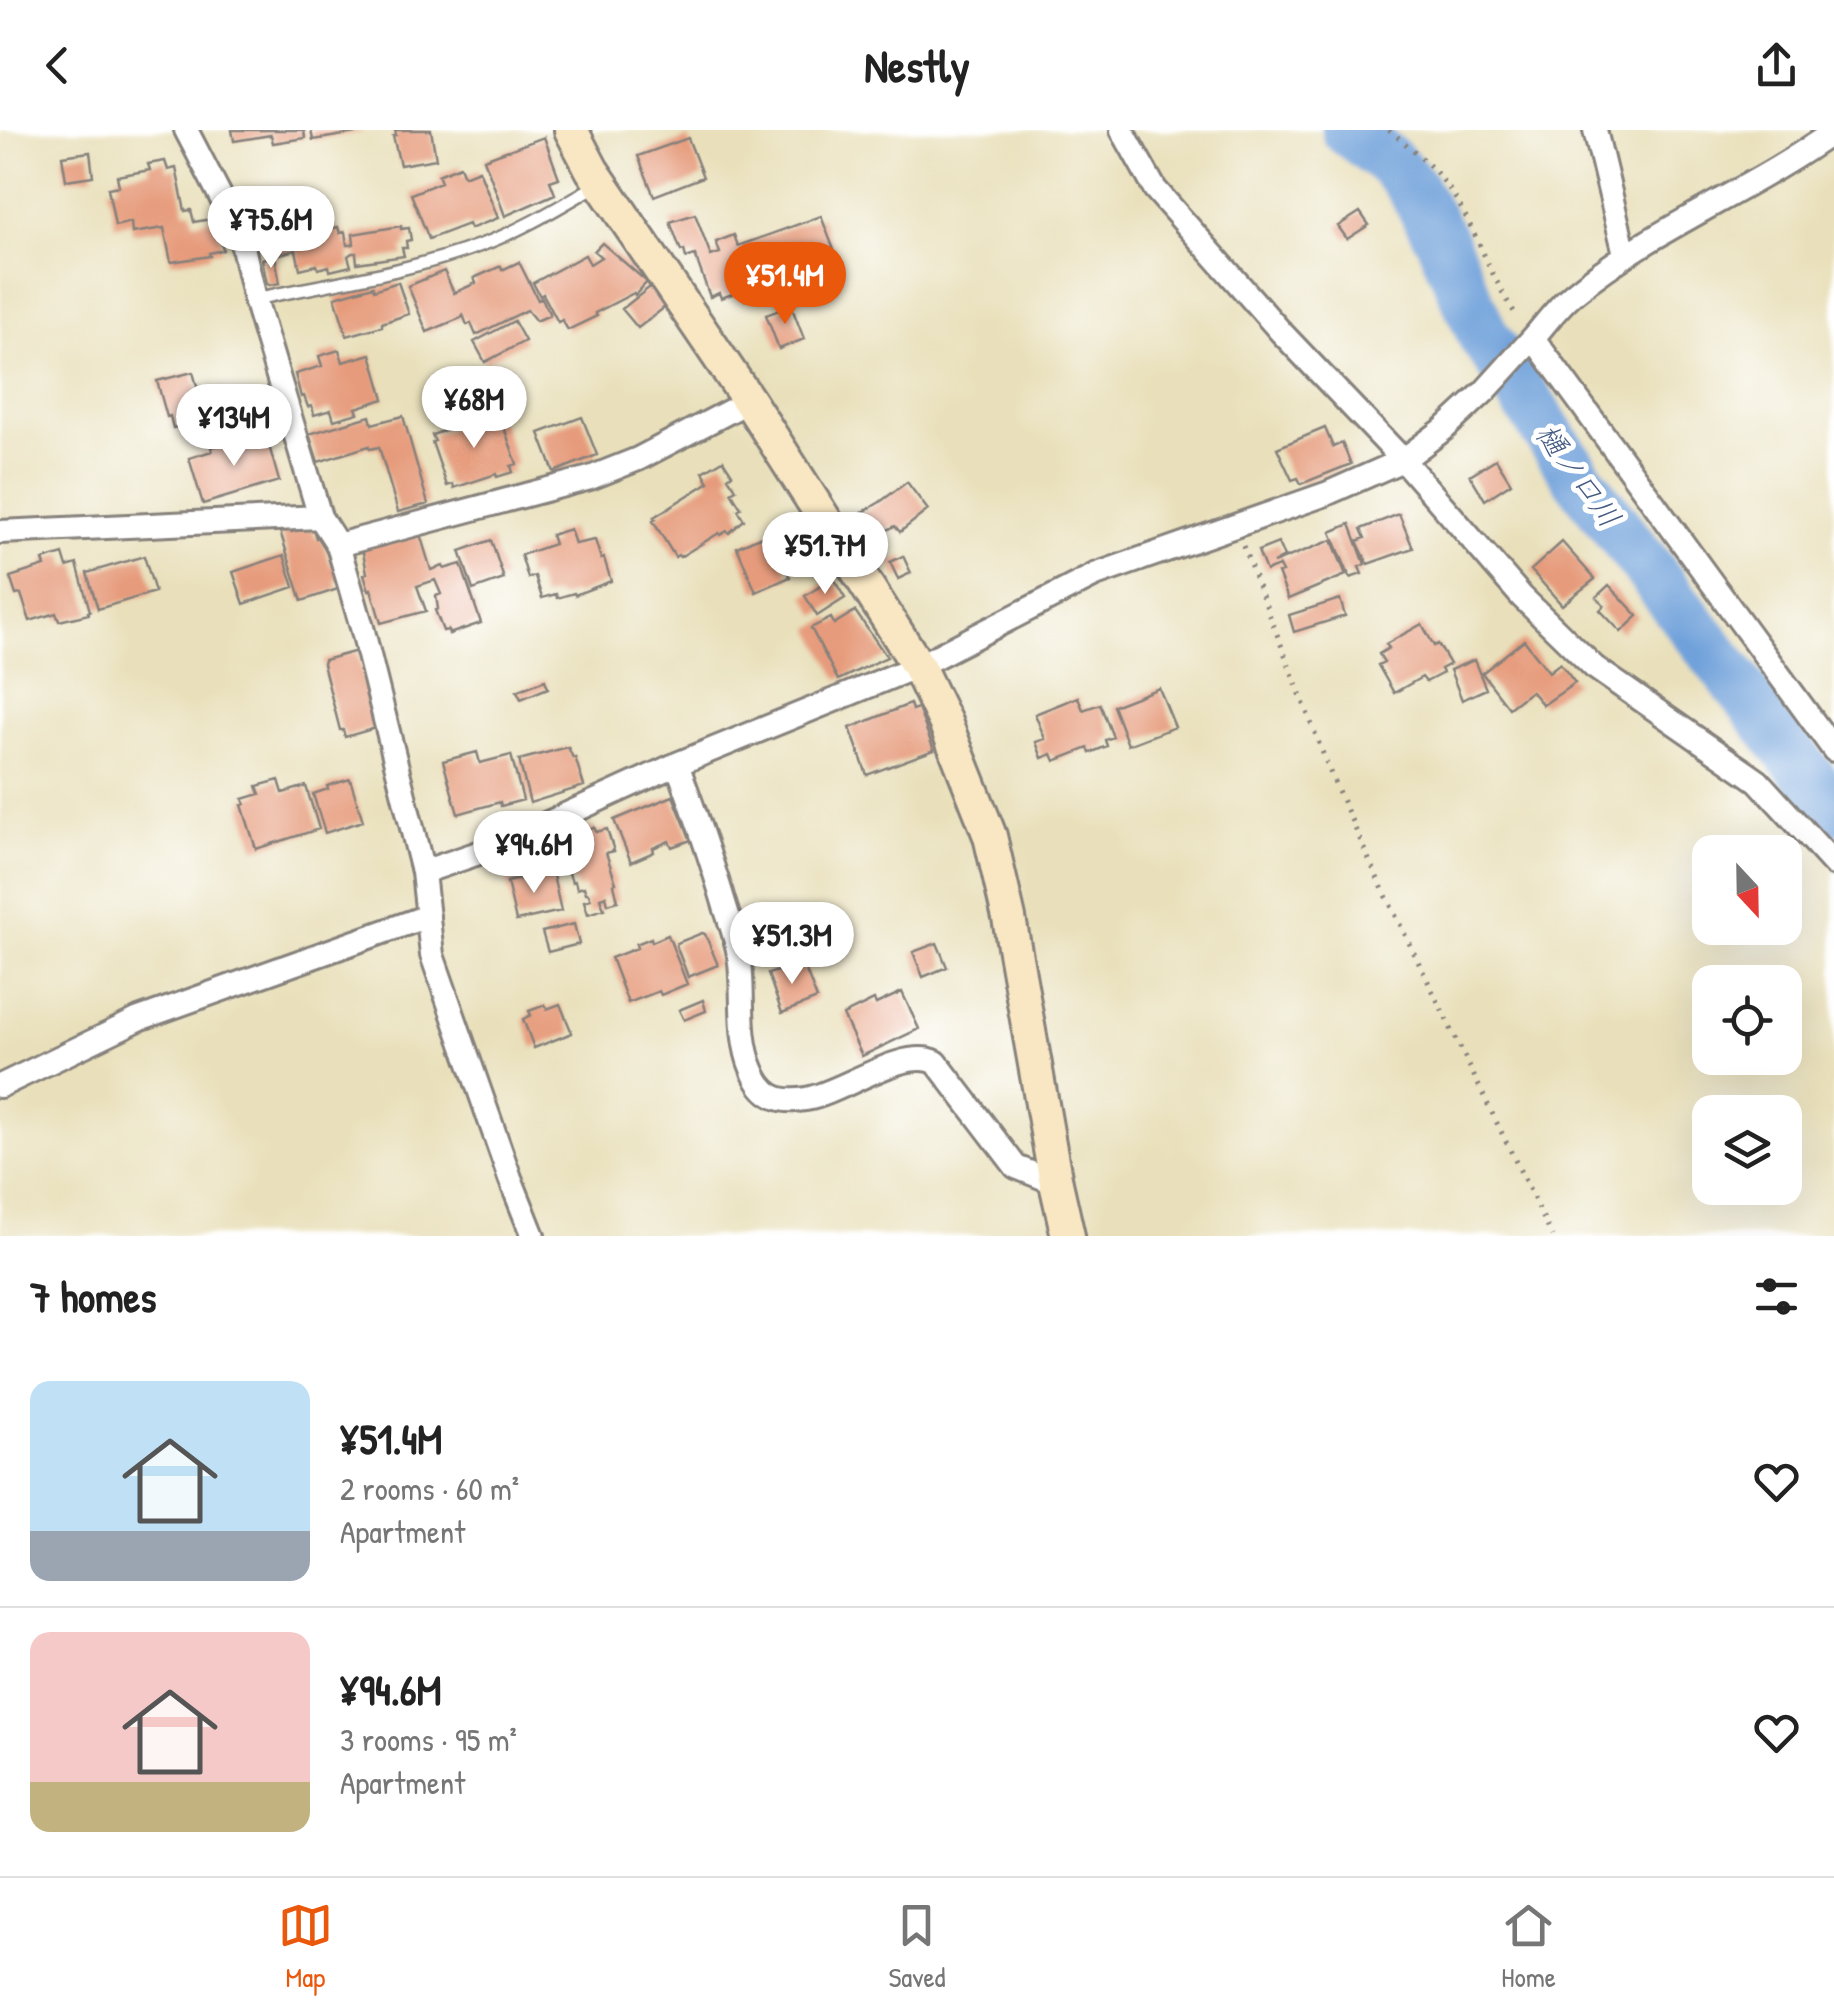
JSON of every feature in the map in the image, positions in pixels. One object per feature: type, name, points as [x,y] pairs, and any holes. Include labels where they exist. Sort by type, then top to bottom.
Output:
[{"type":"street","points":[[186,130],[240,234],[255,300],[320,517],[338,546],[423,872],[432,955],[533,1236]]},
{"type":"street","points":[[571,130],[601,183],[749,401],[918,666],[945,722],[990,836],[1010,918],[1068,1236]]},
{"type":"street","points":[[1122,130],[1155,189],[1522,597],[1594,667],[1758,782],[1834,864]]},
{"type":"street","points":[[1595,130],[1625,254]]},
{"type":"street","points":[[423,872],[493,848],[677,764],[918,666],[1095,575],[1326,494],[1402,460],[1485,392],[1570,296],[1625,254],[1734,194],[1834,131]]},
{"type":"street","points":[[1528,344],[1834,750]]},
{"type":"street","points":[[338,546],[590,478],[638,459],[749,401]]},
{"type":"street","points":[[0,532],[320,517]]},
{"type":"street","points":[[677,764],[739,953],[744,1038],[751,1069],[767,1094],[786,1101],[810,1099],[907,1060],[926,1058],[936,1062],[1016,1167],[1056,1183]]},
{"type":"street","points":[[0,1086],[140,1018],[428,916]]},
{"type":"lane","points":[[255,300],[428,262],[480,245],[528,224],[601,183]]},
{"type":"path","points":[[1389,130],[1442,180],[1528,344]]},
{"type":"path","points":[[1235,525],[1332,777],[1552,1236]]},
{"type":"building","points":[[232,130],[304,130],[305,138],[273,143],[271,135],[234,141]]},
{"type":"building","points":[[311,130],[362,130],[362,132],[313,140]]},
{"type":"building","points":[[395,130],[431,130],[436,159],[400,165]]},
{"type":"building","points":[[544,137],[559,178],[550,181],[555,194],[505,216],[484,159]]},
{"type":"building","points":[[688,138],[703,177],[654,196],[638,156]]},
{"type":"building","points":[[90,152],[93,176],[66,180],[62,156]]},
{"type":"building","points":[[165,161],[168,170],[176,168],[185,211],[191,210],[194,222],[216,218],[223,250],[171,262],[164,228],[132,233],[131,222],[115,226],[108,188],[119,186],[117,176],[150,170],[148,164]]},
{"type":"building","points":[[460,166],[464,176],[479,170],[498,218],[429,239],[411,194],[441,182],[438,175]]},
{"type":"building","points":[[1360,212],[1369,225],[1347,239],[1338,226]]},
{"type":"building","points":[[695,214],[711,256],[720,253],[716,242],[734,235],[738,246],[821,216],[834,250],[822,254],[825,264],[770,284],[773,290],[745,300],[741,291],[721,298],[719,293],[710,297],[695,255],[686,258],[670,222]]},
{"type":"building","points":[[329,224],[329,229],[338,227],[340,233],[345,232],[347,245],[354,244],[353,234],[401,226],[409,228],[411,240],[406,241],[407,248],[402,248],[404,256],[357,263],[356,253],[352,253],[348,256],[351,266],[330,271],[329,266],[318,269],[317,265],[300,269],[296,250],[276,255],[272,238]]},
{"type":"building","points":[[602,243],[647,282],[635,295],[568,330],[562,320],[558,322],[533,283],[585,255],[590,264],[601,257],[594,251]]},
{"type":"building","points":[[275,256],[280,283],[270,285],[262,259]]},
{"type":"building","points":[[519,262],[550,315],[536,321],[527,310],[476,335],[463,315],[427,332],[408,286],[444,271],[454,293],[476,283],[474,278]]},
{"type":"building","points":[[398,282],[409,314],[347,336],[335,297]]},
{"type":"building","points":[[650,287],[665,307],[638,328],[622,309]]},
{"type":"building","points":[[791,305],[804,339],[779,349],[766,315]]},
{"type":"building","points":[[514,321],[525,341],[485,362],[474,342]]},
{"type":"building","points":[[339,350],[343,362],[371,354],[384,399],[334,420],[331,410],[314,415],[312,406],[308,407],[304,396],[301,397],[295,374],[322,366],[319,356]]},
{"type":"building","points":[[193,372],[203,408],[197,409],[201,421],[173,428],[157,381]]},
{"type":"building","points":[[479,413],[483,425],[499,419],[502,422],[517,464],[511,466],[513,472],[454,488],[453,484],[447,486],[432,435],[461,425],[459,419]]},
{"type":"building","points":[[370,416],[372,424],[403,416],[428,504],[398,512],[379,447],[369,446],[318,462],[309,434]]},
{"type":"building","points":[[582,417],[597,455],[554,472],[539,433]]},
{"type":"building","points":[[1325,428],[1333,447],[1342,443],[1351,464],[1301,484],[1298,478],[1292,480],[1277,448]]},
{"type":"building","points":[[266,435],[279,481],[203,504],[189,458],[212,451],[211,447]]},
{"type":"building","points":[[1496,459],[1511,483],[1485,500],[1470,475]]},
{"type":"building","points":[[723,460],[732,474],[728,477],[736,489],[731,492],[744,520],[729,533],[719,533],[675,557],[654,517],[709,482],[703,472]]},
{"type":"building","points":[[907,482],[928,510],[900,532],[895,526],[872,535],[860,514]]},
{"type":"building","points":[[1399,514],[1413,548],[1368,564],[1357,541],[1365,538],[1361,529]]},
{"type":"building","points":[[1350,524],[1365,564],[1359,567],[1362,574],[1350,578],[1331,532]]},
{"type":"building","points":[[290,525],[292,532],[312,526],[316,538],[321,536],[331,566],[336,565],[338,589],[302,601],[279,528]]},
{"type":"building","points":[[570,529],[575,544],[595,540],[611,581],[575,595],[542,598],[535,576],[528,578],[521,555],[554,544],[551,535]]},
{"type":"building","points":[[771,532],[790,577],[756,592],[737,547]]},
{"type":"building","points":[[420,534],[431,570],[461,564],[481,623],[449,634],[448,630],[443,631],[435,610],[436,596],[441,594],[435,580],[417,586],[426,611],[381,623],[364,574],[367,573],[362,547],[384,541],[385,545]]},
{"type":"building","points":[[491,540],[504,579],[473,590],[460,551]]},
{"type":"building","points":[[1332,540],[1346,575],[1288,599],[1279,566],[1266,571],[1258,551],[1278,543],[1284,557],[1273,563]]},
{"type":"building","points":[[1562,542],[1595,579],[1562,605],[1531,570]]},
{"type":"building","points":[[63,554],[67,567],[77,564],[89,614],[59,621],[56,613],[30,621],[10,577],[45,566],[43,560]]},
{"type":"building","points":[[284,555],[294,587],[244,604],[233,572]]},
{"type":"building","points":[[144,556],[155,592],[98,609],[87,573]]},
{"type":"building","points":[[903,556],[911,573],[898,579],[890,562]]},
{"type":"building","points":[[833,578],[845,598],[817,616],[805,596]]},
{"type":"building","points":[[1609,585],[1638,616],[1621,632],[1600,610],[1604,606],[1596,597]]},
{"type":"building","points":[[1340,599],[1345,616],[1294,632],[1289,615]]},
{"type":"building","points":[[855,611],[887,657],[838,680],[811,628],[831,618],[834,624]]},
{"type":"building","points":[[1422,624],[1450,664],[1426,682],[1422,677],[1394,693],[1378,665],[1384,662],[1379,654],[1389,648],[1386,644]]},
{"type":"building","points":[[1524,640],[1549,672],[1560,663],[1575,683],[1543,705],[1531,691],[1509,708],[1482,673]]},
{"type":"building","points":[[357,651],[376,728],[345,737],[323,664],[324,660]]},
{"type":"building","points":[[1474,660],[1486,689],[1462,700],[1450,670]]},
{"type":"building","points":[[545,680],[548,688],[521,699],[517,691]]},
{"type":"building","points":[[1159,688],[1175,727],[1128,745],[1113,706]]},
{"type":"building","points":[[1078,697],[1083,710],[1100,704],[1113,737],[1105,740],[1107,746],[1090,753],[1088,748],[1055,761],[1052,754],[1042,758],[1036,742],[1045,739],[1035,714]]},
{"type":"building","points":[[910,704],[912,710],[918,708],[934,750],[867,775],[850,728]]},
{"type":"building","points":[[568,747],[584,786],[530,803],[519,760]]},
{"type":"building","points":[[477,752],[480,763],[511,755],[523,800],[458,814],[443,761]]},
{"type":"building","points":[[350,779],[363,821],[325,833],[313,794]]},
{"type":"building","points":[[279,780],[283,793],[306,786],[319,829],[256,849],[243,799],[260,794],[257,786]]},
{"type":"building","points":[[673,796],[691,840],[672,847],[669,841],[631,862],[614,820]]},
{"type":"building","points":[[594,827],[596,832],[607,829],[614,851],[606,853],[618,901],[608,904],[606,896],[600,898],[604,909],[588,914],[584,901],[591,899],[584,887],[577,889],[575,881],[572,882],[559,843],[560,839]]},
{"type":"building","points":[[552,871],[561,911],[516,921],[507,882]]},
{"type":"building","points":[[574,924],[579,944],[548,952],[542,932]]},
{"type":"building","points":[[702,933],[718,965],[688,977],[676,945]]},
{"type":"building","points":[[668,935],[687,984],[628,1003],[611,958],[637,948],[636,944]]},
{"type":"building","points":[[937,943],[947,967],[923,977],[913,952]]},
{"type":"building","points":[[803,963],[817,999],[782,1013],[768,974]]},
{"type":"building","points":[[902,992],[919,1029],[862,1056],[843,1015]]},
{"type":"building","points":[[703,1000],[706,1011],[684,1020],[679,1010]]},
{"type":"building","points":[[560,1004],[572,1033],[534,1048],[523,1019],[531,1015],[529,1011]]},
{"type":"waterway","name":"樋ノ口川","points":[[1347,130],[1388,160],[1411,186],[1440,238],[1483,335],[1579,479],[1834,809]]}]
